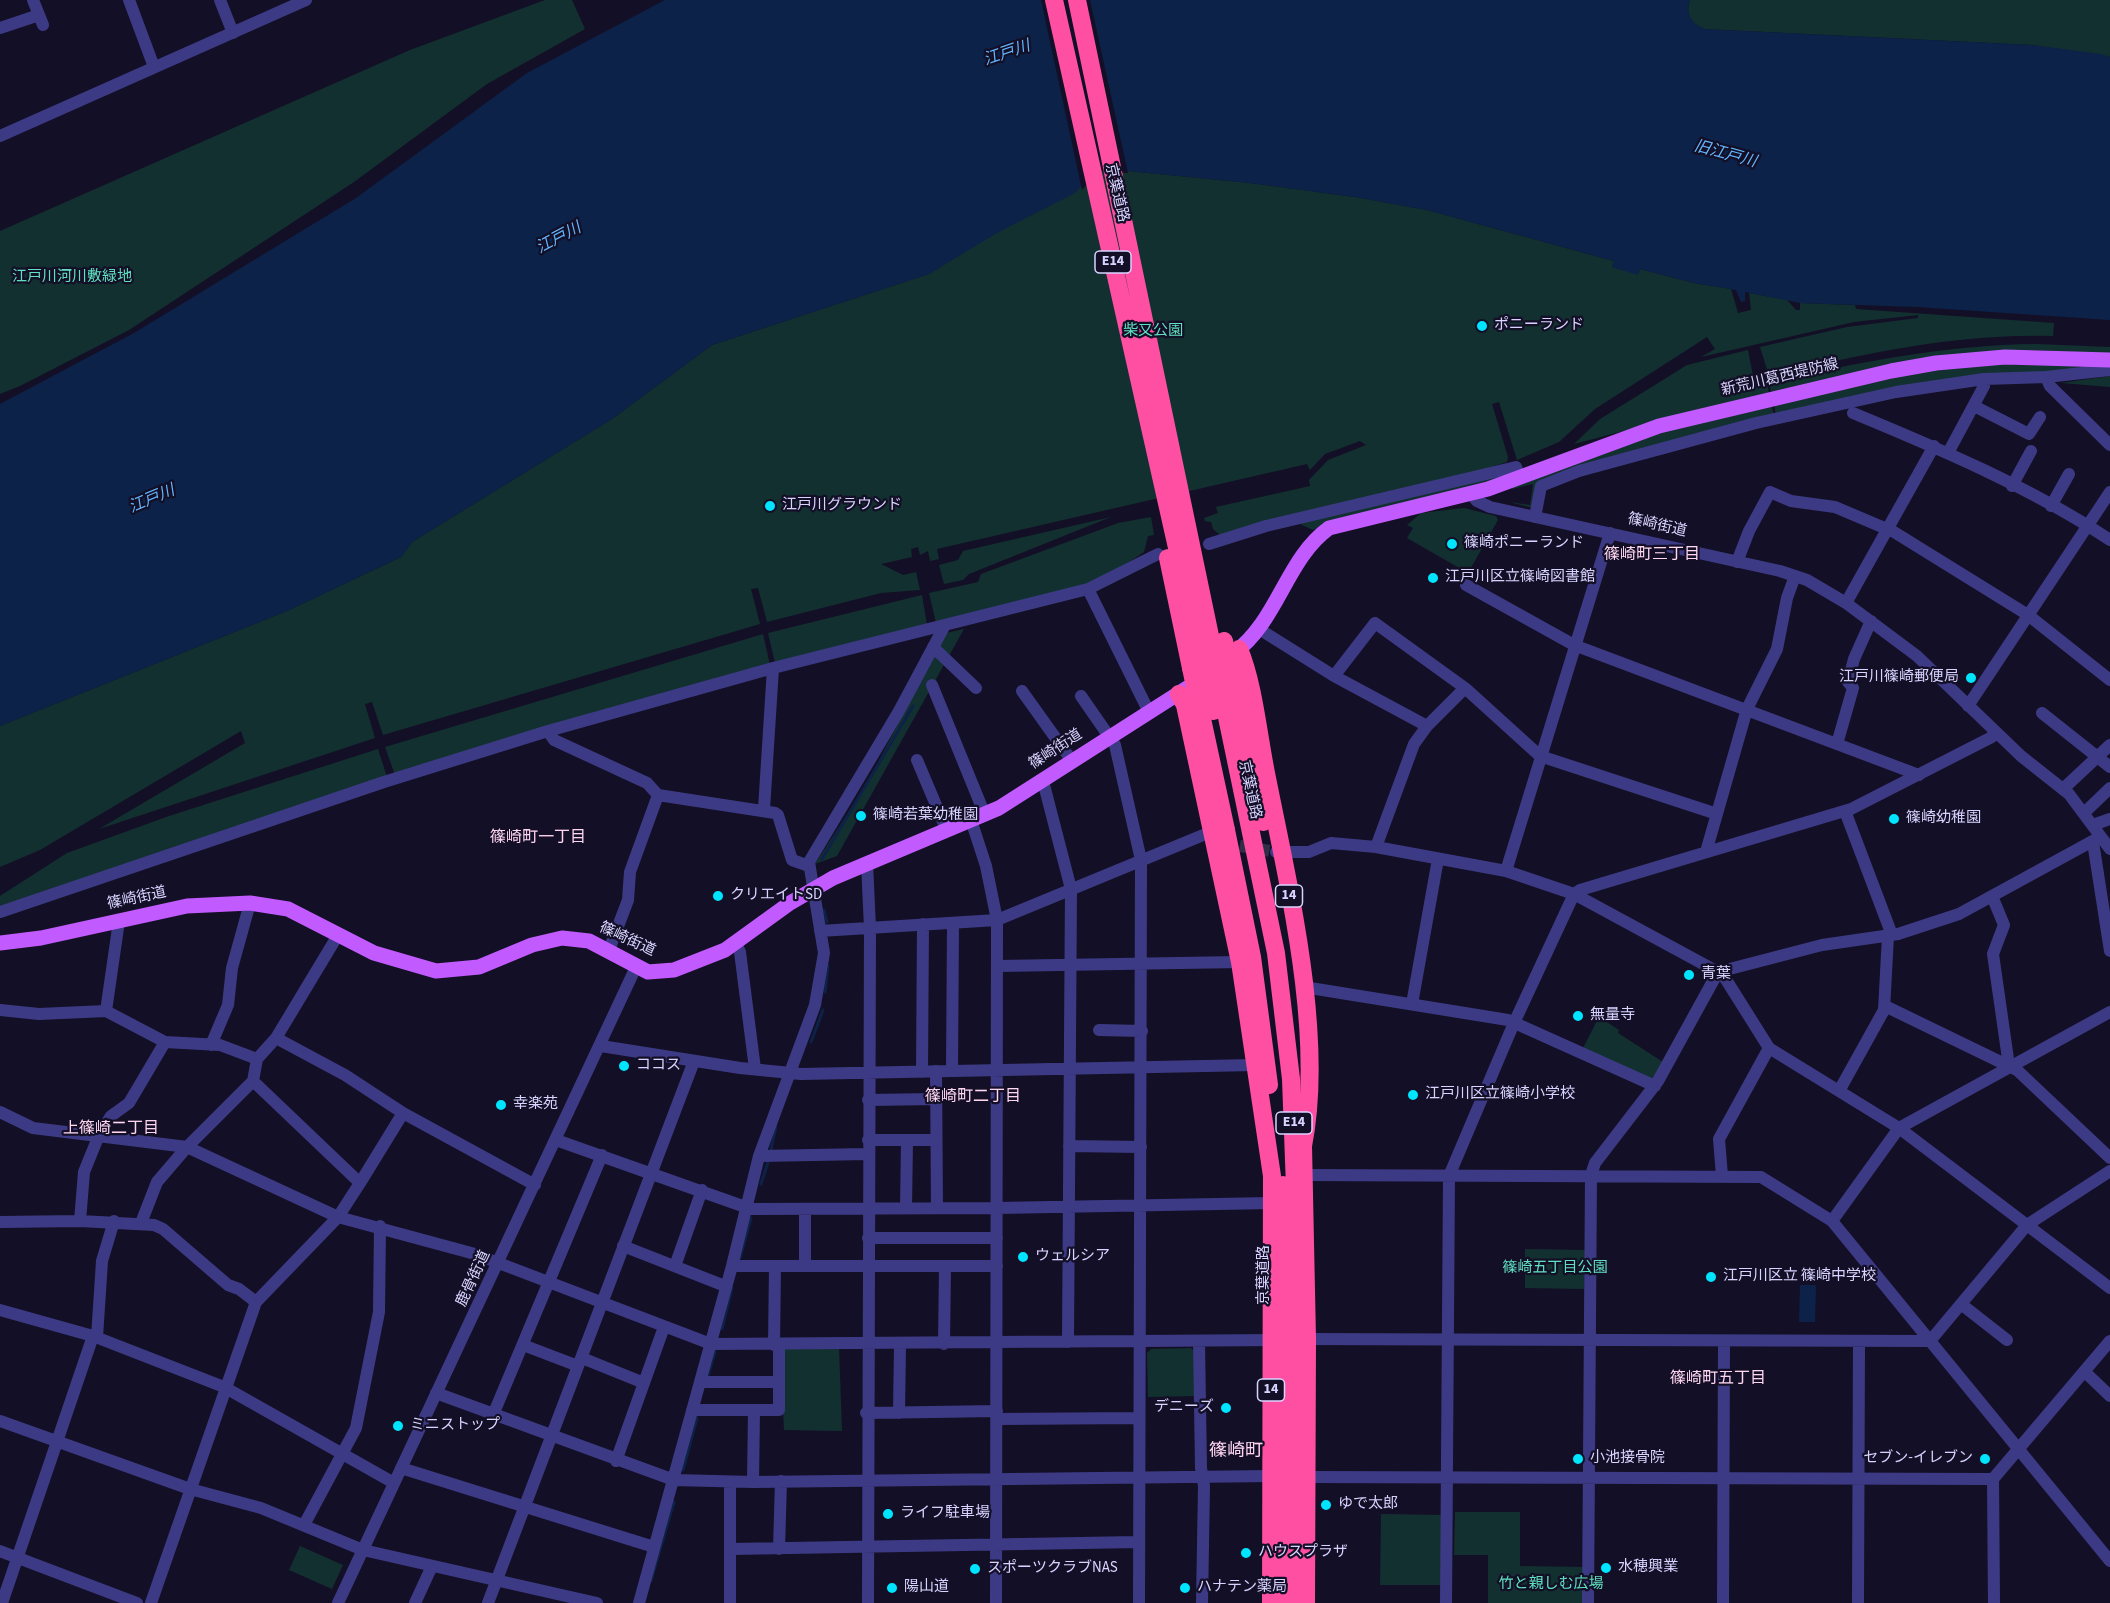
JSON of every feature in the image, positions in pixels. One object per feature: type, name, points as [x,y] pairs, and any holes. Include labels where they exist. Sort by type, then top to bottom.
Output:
[{"type":"highway","name":"京葉道路","points":[[1054,0],[1101,208],[1178,522]]},
{"type":"highway","name":"京葉道路","points":[[1077,0],[1119,203],[1157,346],[1178,522]]},
{"type":"highway","name":"E14","points":[[1178,522],[1217,653],[1263,822],[1293,996],[1301,1078],[1303,1146]]},
{"type":"highway","name":"E14","points":[[1178,522],[1217,653],[1218,837],[1261,1013],[1273,1132],[1272,1176]]},
{"type":"highway","name":"京葉道路","points":[[1217,653],[1279,852],[1304,987],[1309,1116],[1303,1146],[1307,1339],[1306,1603]]},
{"type":"highway","name":"京葉道路","points":[[1217,653],[1264,955],[1279,1081],[1284,1213],[1282,1603]]},
{"type":"highway","name":"京葉道路","points":[[1217,653],[1276,953],[1291,1079],[1296,1214],[1294,1603]]},
{"type":"highway","name":"京葉道路","points":[[1183,691],[1218,837],[1240,962],[1272,1176],[1271,1603]]},
{"type":"main road","name":"新荒川葛西堤防線","points":[[1471,494],[1521,478],[1659,426],[1891,371],[1936,363],[2005,357],[2110,360]]},
{"type":"main road","points":[[1217,653],[1258,629],[1309,547],[1329,528],[1471,494]]},
{"type":"main road","name":"篠崎街道","points":[[0,943],[41,938],[187,906],[250,903],[288,909],[375,953],[436,970],[479,967],[532,945],[562,938],[589,941],[648,972],[674,970],[715,956],[736,944],[811,889],[867,863],[986,815],[1183,691]]},
{"type":"street","points":[[0,28],[41,20],[33,0]]},
{"type":"street","points":[[129,0],[154,67]]},
{"type":"street","points":[[220,0],[233,33]]},
{"type":"street","points":[[0,136],[306,0]]},
{"type":"street","points":[[1535,517],[1541,486],[1579,471],[1779,417],[1927,386],[2110,370]]},
{"type":"street","points":[[2046,377],[2047,382],[2110,445]]},
{"type":"street","points":[[1948,453],[1974,406],[1984,380]]},
{"type":"street","points":[[1974,406],[2029,434],[2040,417]]},
{"type":"street","points":[[1853,413],[1934,446],[2088,525],[2110,540]]},
{"type":"street","points":[[1846,603],[1934,446]]},
{"type":"street","points":[[2012,486],[2031,452]]},
{"type":"street","points":[[1209,544],[1266,526],[1516,467],[1521,478]]},
{"type":"street","points":[[2050,506],[2069,474]]},
{"type":"street","points":[[1737,562],[1749,531],[1770,492],[1791,501],[1835,507],[1888,529],[2028,615],[2110,680]]},
{"type":"street","points":[[1968,706],[2110,492]]},
{"type":"street","name":"篠崎街道","points":[[1471,494],[1477,501],[1490,507],[1795,576],[1846,603],[1917,656],[1996,733],[2063,789],[2093,825],[2097,839],[2110,849]]},
{"type":"street","points":[[1506,871],[1610,533]]},
{"type":"street","points":[[0,912],[384,782],[548,731],[773,668],[1088,590],[1158,554]]},
{"type":"street","points":[[1706,852],[1747,709],[1777,649],[1786,598],[1795,576]]},
{"type":"street","points":[[1466,585],[1574,645],[1919,776]]},
{"type":"street","points":[[1088,590],[1149,712]]},
{"type":"street","points":[[1837,744],[1853,688],[1848,682],[1851,670],[1871,621]]},
{"type":"street","points":[[1334,676],[1375,623],[1466,688],[1540,756],[1717,814]]},
{"type":"street","points":[[639,1603],[732,1266],[759,1155],[815,1005],[824,953],[811,889],[810,861],[899,711],[945,625]]},
{"type":"street","points":[[1258,629],[1334,676],[1427,726]]},
{"type":"street","points":[[933,647],[976,688]]},
{"type":"street","points":[[764,809],[773,668]]},
{"type":"street","points":[[932,686],[986,815]]},
{"type":"street","points":[[1376,847],[1414,744],[1427,726],[1466,688]]},
{"type":"street","points":[[1022,691],[1071,761]]},
{"type":"street","points":[[1081,696],[1111,736],[1141,860],[1139,1603]]},
{"type":"street","points":[[2042,713],[2099,755],[2110,767]]},
{"type":"street","points":[[548,731],[554,740],[647,783],[658,795],[764,809],[778,815],[792,860],[810,861]]},
{"type":"street","points":[[1446,1603],[1449,1176],[1514,1023],[1574,894],[1580,890],[1845,811],[1919,776],[1996,733]]},
{"type":"street","points":[[2063,789],[2110,745]]},
{"type":"street","points":[[917,760],[947,831]]},
{"type":"street","points":[[1043,780],[1071,889],[1068,1342]]},
{"type":"street","points":[[2084,813],[2110,788]]},
{"type":"street","points":[[609,950],[628,900],[630,873],[658,795]]},
{"type":"street","points":[[1839,1091],[1885,1006],[1890,936],[1845,811]]},
{"type":"street","points":[[2093,825],[2110,819]]},
{"type":"street","points":[[970,820],[986,866],[997,920],[996,1603]]},
{"type":"street","points":[[820,931],[997,920],[1141,860],[1218,837]]},
{"type":"street","points":[[1588,1603],[1591,1175],[1595,1163],[1655,1086],[1718,972],[1822,945],[1890,936],[1959,915],[2097,839],[2110,951]]},
{"type":"street","points":[[1279,852],[1309,852],[1331,843],[1376,847],[1506,871],[1574,894],[1718,972],[1725,978],[1768,1048],[1899,1128],[2110,1288]]},
{"type":"street","points":[[1412,1004],[1438,859]]},
{"type":"street","points":[[867,863],[870,928],[866,1413],[868,1603]]},
{"type":"street","points":[[1992,896],[2004,926],[1993,954],[2009,1066]]},
{"type":"street","points":[[211,1045],[228,1005],[232,968],[250,903]]},
{"type":"street","points":[[106,1011],[119,921]]},
{"type":"street","points":[[922,924],[922,1072]]},
{"type":"street","points":[[952,1071],[953,924]]},
{"type":"street","points":[[141,1223],[157,1182],[187,1146],[253,1081],[257,1059],[276,1038],[338,935]]},
{"type":"street","points":[[736,944],[740,952],[754,1069]]},
{"type":"street","points":[[998,966],[1240,962]]},
{"type":"street","name":"鹿骨街道","points":[[338,1603],[601,1046],[636,967]]},
{"type":"street","points":[[1304,987],[1508,1020],[1655,1086]]},
{"type":"street","points":[[1885,1006],[2017,1070],[2110,1158]]},
{"type":"street","points":[[0,1010],[39,1014],[106,1011],[165,1042],[211,1045],[257,1059]]},
{"type":"street","points":[[1832,1221],[1899,1128],[2110,1012]]},
{"type":"street","points":[[1099,1030],[1142,1031]]},
{"type":"street","points":[[276,1038],[345,1075],[403,1113],[535,1185]]},
{"type":"street","points":[[80,1221],[84,1172],[99,1135],[111,1116],[129,1102],[165,1042]]},
{"type":"street","points":[[601,1046],[694,1061],[789,1072],[998,1071],[1255,1065]]},
{"type":"street","points":[[1722,1176],[1719,1139],[1768,1048]]},
{"type":"street","points":[[488,1603],[694,1061]]},
{"type":"street","points":[[936,1071],[937,1208]]},
{"type":"street","points":[[253,1081],[360,1183]]},
{"type":"street","points":[[868,1100],[936,1099]]},
{"type":"street","points":[[0,1112],[33,1128],[187,1146],[338,1217],[380,1226],[498,1262],[711,1344],[900,1345],[1307,1339],[1930,1341]]},
{"type":"street","points":[[151,1603],[224,1387],[256,1302],[338,1217],[403,1113]]},
{"type":"street","points":[[556,1140],[746,1207],[868,1209],[1272,1203]]},
{"type":"street","points":[[868,1140],[936,1140]]},
{"type":"street","points":[[906,1208],[907,1140]]},
{"type":"street","points":[[1069,1146],[1141,1147]]},
{"type":"street","points":[[759,1155],[867,1154]]},
{"type":"street","points":[[493,1415],[602,1155]]},
{"type":"street","points":[[1930,1341],[2027,1225],[2110,1171]]},
{"type":"street","points":[[1304,1175],[1761,1177],[1832,1221],[2110,1561]]},
{"type":"street","points":[[675,1266],[702,1190]]},
{"type":"street","points":[[805,1209],[805,1266]]},
{"type":"street","points":[[2,1603],[95,1336],[102,1261],[114,1221]]},
{"type":"street","points":[[0,1222],[114,1221],[141,1223],[163,1229],[228,1285],[239,1289],[256,1302]]},
{"type":"street","points":[[304,1525],[356,1428],[379,1312],[380,1226]]},
{"type":"street","points":[[868,1238],[997,1238]]},
{"type":"street","points":[[623,1246],[725,1286]]},
{"type":"street","points":[[732,1266],[997,1266]]},
{"type":"street","points":[[944,1344],[945,1266]]},
{"type":"street","points":[[692,1410],[779,1410],[776,1267]]},
{"type":"street","points":[[1961,1304],[2007,1340]]},
{"type":"street","points":[[0,1310],[95,1336],[224,1387],[394,1483]]},
{"type":"street","points":[[616,1461],[664,1327]]},
{"type":"street","points":[[1199,1341],[1203,1476],[1202,1603]]},
{"type":"street","points":[[1723,1603],[1724,1341]]},
{"type":"street","points":[[1858,1603],[1859,1341]]},
{"type":"street","points":[[1994,1603],[1994,1479],[2110,1341]]},
{"type":"street","points":[[523,1345],[644,1383]]},
{"type":"street","points":[[899,1413],[900,1345]]},
{"type":"street","points":[[2085,1371],[2110,1396]]},
{"type":"street","points":[[700,1382],[778,1382]]},
{"type":"street","points":[[436,1393],[616,1461],[674,1480],[781,1482],[1272,1476]]},
{"type":"street","points":[[753,1482],[754,1410]]},
{"type":"street","points":[[866,1413],[1139,1418]]},
{"type":"street","points":[[0,1421],[190,1489],[261,1508],[363,1550],[496,1582],[597,1603]]},
{"type":"street","points":[[401,1468],[654,1547]]},
{"type":"street","points":[[1306,1477],[1994,1479]]},
{"type":"street","points":[[730,1482],[730,1603]]},
{"type":"street","points":[[780,1549],[781,1482]]},
{"type":"street","points":[[730,1549],[1139,1542]]},
{"type":"street","points":[[0,1551],[137,1603]]},
{"type":"street","points":[[415,1603],[432,1566]]},
{"type":"green space","name":"江戸川河川敷緑地","points":[[545,0],[572,0],[585,29],[487,84],[354,182],[129,330],[0,394],[0,231],[410,50]]},
{"type":"green space","points":[[1690,0],[2110,0],[2110,57],[2032,45],[1704,29],[1690,18],[1688,10]]},
{"type":"green space","name":"柴又公園","points":[[1097,168],[1250,183],[1355,197],[1427,210],[1614,261],[1612,267],[1638,274],[1640,269],[1694,283],[1731,289],[1738,313],[1751,310],[1749,293],[1787,300],[1796,310],[1800,310],[1800,303],[1855,305],[1856,309],[2054,323],[2053,336],[1981,338],[1945,342],[1875,353],[1769,376],[1760,347],[1847,327],[1918,318],[1918,315],[1854,322],[1701,357],[1715,349],[1707,337],[1595,409],[1559,442],[1517,460],[1499,402],[1492,404],[1508,457],[1507,462],[1494,466],[1495,470],[1220,535],[1213,529],[1211,522],[1205,521],[1204,518],[1218,513],[1216,507],[1310,486],[1309,480],[1328,460],[1366,445],[1360,441],[1325,454],[1310,470],[1307,464],[937,549],[939,559],[930,561],[928,551],[920,555],[918,547],[911,549],[912,557],[881,564],[903,575],[916,572],[920,590],[881,593],[767,622],[758,588],[751,589],[760,624],[383,735],[372,702],[365,704],[375,738],[99,829],[245,743],[241,731],[40,850],[0,867],[0,726],[287,611],[401,557],[412,542],[612,419],[712,345],[929,274]]},
{"type":"green space","points":[[2037,344],[2110,347],[2110,354],[2035,350],[1994,351],[1771,392],[1769,383],[1836,368],[1936,351]]},
{"type":"green space","points":[[1748,350],[1755,386],[1767,383],[1769,393],[1574,444],[1600,419],[1687,365]]},
{"type":"green space","points":[[1994,362],[2110,365],[1776,416],[1774,403],[1873,379]]},
{"type":"green space","points":[[2110,376],[2110,387],[2061,383]]},
{"type":"green space","points":[[1771,403],[1774,416],[1539,484],[1533,508],[1509,502],[1530,505],[1533,484],[1512,489],[1510,487],[1638,439]]},
{"type":"green space","points":[[1501,475],[1496,481],[1327,523],[1313,530],[1302,525],[1301,522]]},
{"type":"green space","name":"篠崎ポニーランド","points":[[1464,508],[1496,516],[1498,520],[1468,573],[1407,538],[1413,528],[1407,525],[1421,513]]},
{"type":"green space","points":[[1111,517],[969,574],[963,580],[944,584],[939,565],[958,560],[963,551]]},
{"type":"green space","points":[[1151,517],[1154,535],[1148,536],[1144,552],[1103,580],[936,623],[929,593],[978,582],[981,574],[1118,523]]},
{"type":"green space","points":[[922,595],[927,625],[775,663],[768,633]]},
{"type":"green space","points":[[964,629],[837,856],[815,864],[866,785],[946,633]]},
{"type":"green space","points":[[763,634],[770,665],[395,775],[385,747]]},
{"type":"green space","points":[[378,749],[387,777],[0,906],[0,896],[67,853],[169,816]]},
{"type":"green space","points":[[1599,1017],[1619,1030],[1618,1033],[1663,1062],[1654,1080],[1583,1048]]},
{"type":"green space","name":"篠崎五丁目公園","points":[[1525,1249],[1585,1250],[1584,1289],[1525,1288]]},
{"type":"green space","points":[[839,1347],[842,1431],[784,1430],[780,1348]]},
{"type":"green space","points":[[1191,1348],[1195,1352],[1194,1396],[1148,1397],[1147,1353],[1151,1349]]},
{"type":"green space","name":"竹と親しむ広場","points":[[1455,1512],[1520,1512],[1520,1566],[1583,1567],[1583,1603],[1488,1603],[1488,1555],[1454,1555]]},
{"type":"green space","points":[[1381,1514],[1442,1515],[1441,1585],[1380,1585]]},
{"type":"green space","points":[[300,1546],[343,1565],[332,1589],[289,1570]]},
{"type":"water","points":[[665,0],[1690,0],[1688,10],[1690,18],[1704,29],[2032,45],[2101,54],[2110,57],[2110,320],[1917,307],[1800,303],[1745,292],[1745,301],[1741,302],[1736,290],[1694,283],[1640,269],[1638,275],[1612,267],[1614,261],[1427,210],[1355,197],[1250,183],[1097,168],[1075,193],[997,233],[929,274],[712,345],[612,419],[412,542],[401,557],[287,611],[0,726],[0,404],[134,333],[356,198],[527,73]]},
{"type":"water","points":[[1800,1285],[1816,1285],[1815,1322],[1799,1322]]},
{"type":"pier","points":[[1041,0],[1090,0],[1128,173],[1098,171],[1082,190]]},
{"type":"waterway","points":[[822,859],[913,706]]},
{"type":"waterway","points":[[824,910],[827,922]]},
{"type":"waterway","points":[[825,992],[828,966]]},
{"type":"waterway","points":[[811,1042],[823,1010]]},
{"type":"waterway","points":[[771,1149],[776,1127]]},
{"type":"waterway","points":[[761,1184],[768,1162]]},
{"type":"waterway","points":[[740,1258],[751,1218]]},
{"type":"waterway","points":[[722,1329],[732,1288]]},
{"type":"waterway","points":[[707,1379],[715,1352]]},
{"type":"waterway","points":[[683,1470],[697,1418]]},
{"type":"waterway","points":[[651,1581],[674,1502]]},
{"type":"tunnel","points":[[1222,843],[1276,852]]},
{"type":"place","name":"ポニーランド","points":[[1482,326]]},
{"type":"place","name":"江戸川グラウンド","points":[[770,506]]},
{"type":"place","name":"篠崎ポニーランド","points":[[1452,544]]},
{"type":"place","name":"江戸川区立篠崎図書館","points":[[1433,578]]},
{"type":"place","name":"江戸川篠崎郵便局","points":[[1971,678]]},
{"type":"place","name":"篠崎若葉幼稚園","points":[[861,816]]},
{"type":"place","name":"篠崎幼稚園","points":[[1894,819]]},
{"type":"place","name":"クリエイトSD","points":[[718,896]]},
{"type":"place","name":"青葉","points":[[1689,975]]},
{"type":"place","name":"無量寺","points":[[1578,1016]]},
{"type":"place","name":"ココス","points":[[624,1066]]},
{"type":"place","name":"江戸川区立篠崎小学校","points":[[1413,1095]]},
{"type":"place","name":"幸楽苑","points":[[501,1105]]},
{"type":"place","name":"ウェルシア","points":[[1023,1257]]},
{"type":"place","name":"江戸川区立 篠崎中学校","points":[[1711,1277]]},
{"type":"place","name":"デニーズ","points":[[1226,1408]]},
{"type":"place","name":"ミニストップ","points":[[398,1426]]},
{"type":"place","name":"小池接骨院","points":[[1578,1459]]},
{"type":"place","name":"セブン-イレブン","points":[[1985,1459]]},
{"type":"place","name":"ゆで太郎","points":[[1326,1505]]},
{"type":"place","name":"ライフ駐車場","points":[[888,1514]]},
{"type":"place","name":"ハウスプラザ","points":[[1246,1553]]},
{"type":"place","name":"水穂興業","points":[[1606,1568]]},
{"type":"place","name":"スポーツクラブNAS","points":[[975,1569]]},
{"type":"place","name":"陽山道","points":[[892,1588]]},
{"type":"place","name":"ハナテン薬局","points":[[1185,1588]]},
{"type":"district","name":"篠崎町三丁目","points":[[1652,555]]},
{"type":"district","name":"篠崎町一丁目","points":[[538,838]]},
{"type":"district","name":"篠崎町二丁目","points":[[973,1097]]},
{"type":"district","name":"上篠崎二丁目","points":[[111,1129]]},
{"type":"district","name":"篠崎町五丁目","points":[[1718,1379]]},
{"type":"district","name":"篠崎町","points":[[1236,1452]]},
{"type":"water label","name":"江戸川","points":[[1007,54]]},
{"type":"water label","name":"旧江戸川","points":[[1725,155]]},
{"type":"water label","name":"江戸川","points":[[559,239]]},
{"type":"water label","name":"江戸川","points":[[152,500]]}]
